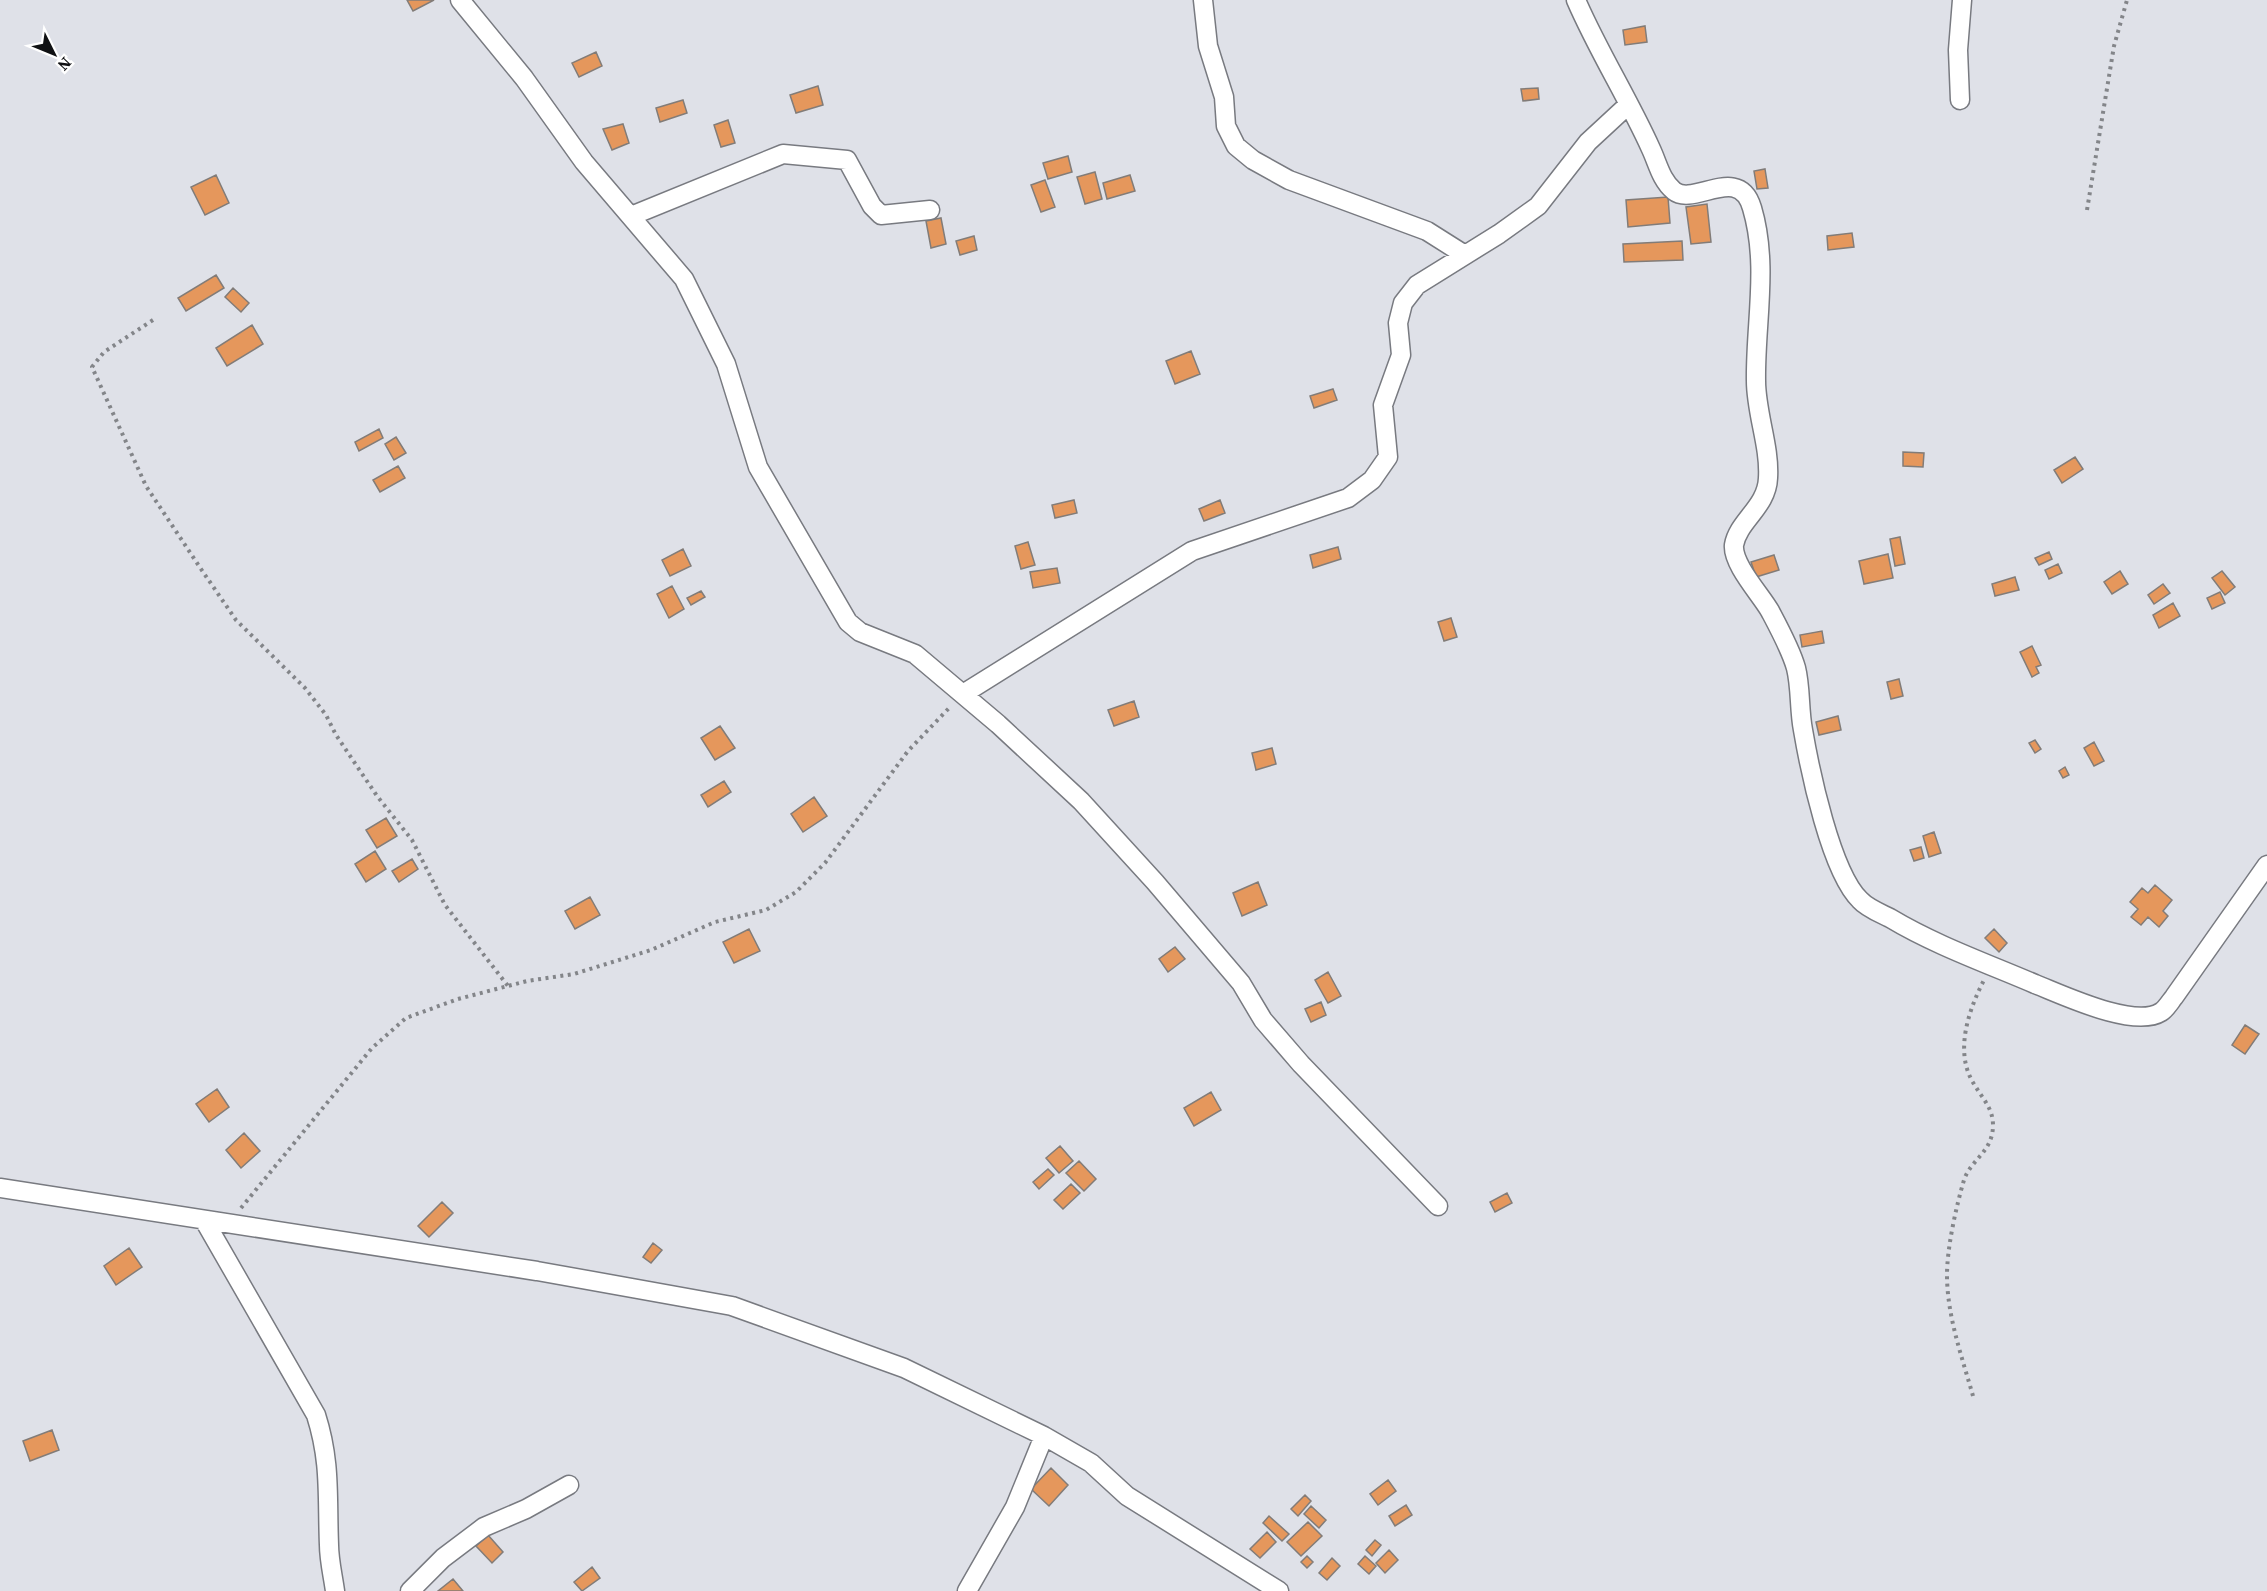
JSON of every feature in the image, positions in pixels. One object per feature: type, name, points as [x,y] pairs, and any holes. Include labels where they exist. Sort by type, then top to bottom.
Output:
[{"type":"street","points":[[460,0],[524,78],[584,162],[684,279],[726,364],[758,467],[848,622],[860,632],[915,654],[963,694],[1081,801],[1155,882],[1241,983],[1263,1020],[1301,1064],[1438,1206]]},
{"type":"street","points":[[1203,0],[1208,46],[1224,97],[1226,126],[1236,146],[1253,160],[1289,180],[1427,231],[1465,255]]},
{"type":"street","points":[[1576,0],[1595,45],[1652,150],[1659,172],[1676,192],[1684,194],[1729,187],[1746,195],[1752,206],[1759,241],[1760,301],[1756,382],[1768,478],[1762,503],[1739,535],[1734,547],[1738,563],[1770,611],[1796,668],[1803,730],[1822,813],[1841,873],[1860,901],[1915,933],[1990,966],[2116,1014],[2134,1018],[2150,1017],[2162,1012],[2175,997],[2267,865]]},
{"type":"street","points":[[1960,100],[1958,50],[1962,0]]},
{"type":"street","points":[[963,694],[1192,551],[1348,498],[1372,480],[1388,457],[1383,405],[1401,355],[1398,323],[1403,303],[1417,285],[1538,206],[1588,142],[1628,105]]},
{"type":"street","points":[[631,216],[783,154],[847,160],[872,206],[881,215],[930,210]]},
{"type":"street","points":[[0,1188],[537,1271],[732,1306],[904,1368],[1044,1436],[1091,1463],[1127,1496],[1279,1591]]},
{"type":"street","points":[[204,1220],[315,1415],[323,1437],[329,1479],[329,1546],[335,1591]]},
{"type":"street","points":[[967,1591],[1015,1507],[1044,1436]]},
{"type":"street","points":[[411,1591],[443,1558],[483,1527],[526,1509],[569,1485]]},
{"type":"path","points":[[2087,210],[2114,46],[2127,0]]},
{"type":"path","points":[[153,320],[104,352],[92,367],[146,486],[236,620],[305,688],[326,714],[336,735],[371,787],[412,840],[445,905],[508,986]]},
{"type":"path","points":[[231,1224],[248,1196],[276,1168],[337,1089],[372,1048],[406,1018],[458,999],[508,986],[574,974],[651,950],[715,922],[766,910],[796,892],[825,863],[908,751],[963,694]]},
{"type":"path","points":[[1972,1396],[1950,1308],[1947,1274],[1965,1177],[1989,1147],[1993,1125],[1990,1107],[1966,1070],[1964,1042],[1972,1002],[1990,966]]},
{"type":"building","points":[[407,0],[434,0],[413,11]]},
{"type":"building","points":[[1645,26],[1647,42],[1625,45],[1623,30]]},
{"type":"building","points":[[596,52],[602,66],[579,77],[572,63]]},
{"type":"building","points":[[818,86],[823,105],[796,113],[790,95]]},
{"type":"building","points":[[1538,88],[1539,99],[1523,101],[1521,89]]},
{"type":"building","points":[[683,100],[687,113],[660,122],[656,108]]},
{"type":"building","points":[[728,120],[735,143],[721,147],[714,125]]},
{"type":"building","points":[[623,124],[629,143],[612,150],[603,129]]},
{"type":"building","points":[[1068,156],[1072,172],[1048,179],[1043,163]]},
{"type":"building","points":[[1765,169],[1768,188],[1757,189],[1754,171]]},
{"type":"building","points":[[1095,172],[1102,199],[1085,204],[1077,177]]},
{"type":"building","points":[[216,175],[229,203],[205,215],[191,187]]},
{"type":"building","points":[[1130,175],[1135,191],[1107,199],[1103,183]]},
{"type":"building","points":[[1045,180],[1055,207],[1041,212],[1031,185]]},
{"type":"building","points":[[1668,197],[1670,223],[1628,227],[1626,200]]},
{"type":"building","points":[[1707,204],[1711,242],[1691,244],[1686,207]]},
{"type":"building","points":[[941,218],[946,244],[931,248],[926,221]]},
{"type":"building","points":[[1852,233],[1854,247],[1828,250],[1827,236]]},
{"type":"building","points":[[974,236],[977,250],[960,255],[956,241]]},
{"type":"building","points":[[1682,241],[1683,260],[1624,262],[1623,244]]},
{"type":"building","points":[[216,275],[224,288],[186,311],[178,298]]},
{"type":"building","points":[[233,288],[249,303],[241,312],[225,297]]},
{"type":"building","points":[[252,325],[263,344],[227,366],[216,348]]},
{"type":"building","points":[[1191,351],[1200,374],[1175,384],[1166,361]]},
{"type":"building","points":[[1333,389],[1337,400],[1314,408],[1310,396]]},
{"type":"building","points":[[379,429],[383,438],[359,451],[355,442]]},
{"type":"building","points":[[396,437],[406,453],[394,460],[385,444]]},
{"type":"building","points":[[1903,452],[1924,453],[1923,467],[1903,466]]},
{"type":"building","points":[[2075,457],[2083,469],[2062,483],[2054,470]]},
{"type":"building","points":[[398,466],[405,478],[380,492],[373,480]]},
{"type":"building","points":[[1074,500],[1077,513],[1055,518],[1052,505]]},
{"type":"building","points":[[1220,500],[1225,513],[1204,521],[1199,509]]},
{"type":"building","points":[[1900,537],[1905,564],[1895,566],[1890,539]]},
{"type":"building","points":[[1028,542],[1035,565],[1021,569],[1015,546]]},
{"type":"building","points":[[1338,547],[1341,559],[1313,568],[1310,555]]},
{"type":"building","points":[[683,549],[691,566],[670,576],[662,560]]},
{"type":"building","points":[[2049,552],[2052,559],[2039,565],[2035,558]]},
{"type":"building","points":[[1888,554],[1893,578],[1864,584],[1859,561]]},
{"type":"building","points":[[1774,555],[1779,570],[1756,577],[1751,562]]},
{"type":"building","points":[[2058,564],[2062,573],[2049,579],[2045,570]]},
{"type":"building","points":[[1057,568],[1060,583],[1033,588],[1030,572]]},
{"type":"building","points":[[2120,571],[2128,584],[2112,594],[2104,582]]},
{"type":"building","points":[[2222,571],[2235,587],[2225,595],[2212,578]]},
{"type":"building","points":[[2015,577],[2019,590],[1995,596],[1992,584]]},
{"type":"building","points":[[2163,584],[2170,593],[2154,604],[2148,595]]},
{"type":"building","points":[[672,586],[684,609],[669,618],[657,594]]},
{"type":"building","points":[[701,591],[705,597],[691,605],[687,598]]},
{"type":"building","points":[[2220,592],[2225,603],[2212,609],[2207,598]]},
{"type":"building","points":[[2173,603],[2180,616],[2159,628],[2153,615]]},
{"type":"building","points":[[1451,618],[1457,637],[1444,641],[1438,622]]},
{"type":"building","points":[[1822,631],[1824,643],[1802,647],[1800,635]]},
{"type":"building","points":[[2032,646],[2041,665],[2036,667],[2039,673],[2032,677],[2020,652]]},
{"type":"building","points":[[1899,679],[1903,696],[1891,699],[1887,682]]},
{"type":"building","points":[[1134,701],[1139,717],[1114,726],[1108,710]]},
{"type":"building","points":[[1838,716],[1841,730],[1819,735],[1816,722]]},
{"type":"building","points":[[720,726],[735,748],[715,760],[701,738]]},
{"type":"building","points":[[2035,740],[2041,749],[2035,753],[2029,743]]},
{"type":"building","points":[[2094,742],[2104,761],[2094,766],[2084,748]]},
{"type":"building","points":[[1272,748],[1276,764],[1256,770],[1252,753]]},
{"type":"building","points":[[2065,767],[2069,775],[2063,778],[2059,771]]},
{"type":"building","points":[[724,781],[731,792],[708,807],[701,795]]},
{"type":"building","points":[[814,797],[827,816],[803,832],[791,814]]},
{"type":"building","points":[[386,818],[397,836],[377,848],[366,830]]},
{"type":"building","points":[[1934,832],[1941,853],[1929,857],[1923,836]]},
{"type":"building","points":[[1921,847],[1924,858],[1914,861],[1910,850]]},
{"type":"building","points":[[375,851],[386,869],[366,882],[355,864]]},
{"type":"building","points":[[412,859],[418,869],[399,882],[392,871]]},
{"type":"building","points":[[1258,882],[1267,905],[1242,916],[1233,893]]},
{"type":"building","points":[[2155,885],[2172,900],[2163,911],[2168,916],[2159,927],[2148,917],[2141,925],[2131,917],[2138,909],[2130,902],[2142,888],[2148,893]]},
{"type":"building","points":[[590,897],[600,915],[575,929],[565,911]]},
{"type":"building","points":[[749,929],[760,951],[734,963],[723,942]]},
{"type":"building","points":[[1994,929],[2007,943],[1999,952],[1985,938]]},
{"type":"building","points":[[1175,947],[1185,959],[1168,972],[1159,959]]},
{"type":"building","points":[[1328,972],[1341,996],[1328,1003],[1315,980]]},
{"type":"building","points":[[1321,1002],[1326,1015],[1311,1022],[1305,1009]]},
{"type":"building","points":[[2245,1025],[2259,1034],[2245,1054],[2232,1045]]},
{"type":"building","points":[[217,1089],[229,1107],[209,1122],[196,1104]]},
{"type":"building","points":[[1211,1092],[1221,1110],[1194,1126],[1184,1108]]},
{"type":"building","points":[[244,1133],[260,1151],[241,1168],[226,1150]]},
{"type":"building","points":[[1060,1146],[1073,1161],[1059,1173],[1046,1158]]},
{"type":"building","points":[[1079,1161],[1096,1179],[1084,1191],[1066,1173]]},
{"type":"building","points":[[1048,1169],[1054,1175],[1039,1189],[1033,1182]]},
{"type":"building","points":[[1071,1184],[1080,1193],[1063,1209],[1054,1200]]},
{"type":"building","points":[[1507,1193],[1512,1203],[1495,1212],[1490,1202]]},
{"type":"building","points":[[442,1202],[453,1213],[429,1237],[418,1226]]},
{"type":"building","points":[[653,1243],[662,1250],[651,1263],[643,1257]]},
{"type":"building","points":[[129,1248],[142,1267],[116,1285],[104,1266]]},
{"type":"building","points":[[52,1430],[59,1450],[30,1461],[23,1441]]},
{"type":"building","points":[[1051,1468],[1068,1485],[1049,1506],[1031,1489]]},
{"type":"building","points":[[1388,1480],[1396,1491],[1378,1505],[1370,1494]]},
{"type":"building","points":[[1305,1495],[1311,1501],[1298,1516],[1291,1509]]},
{"type":"building","points":[[1406,1505],[1412,1515],[1395,1526],[1389,1516]]},
{"type":"building","points":[[1311,1506],[1326,1520],[1319,1528],[1304,1514]]},
{"type":"building","points":[[1269,1516],[1289,1534],[1282,1541],[1263,1523]]},
{"type":"building","points":[[1308,1522],[1322,1536],[1301,1556],[1287,1542]]},
{"type":"building","points":[[1267,1532],[1276,1542],[1260,1558],[1250,1549]]},
{"type":"building","points":[[488,1535],[503,1552],[492,1563],[476,1546]]},
{"type":"building","points":[[1375,1540],[1381,1545],[1372,1556],[1366,1550]]},
{"type":"building","points":[[1389,1550],[1398,1560],[1385,1573],[1376,1563]]},
{"type":"building","points":[[1307,1556],[1313,1562],[1307,1568],[1301,1562]]},
{"type":"building","points":[[1365,1556],[1376,1566],[1369,1574],[1358,1564]]},
{"type":"building","points":[[1332,1558],[1340,1566],[1327,1580],[1319,1573]]},
{"type":"building","points":[[592,1567],[600,1578],[582,1591],[574,1582]]},
{"type":"building","points":[[453,1579],[463,1591],[438,1591]]}]
